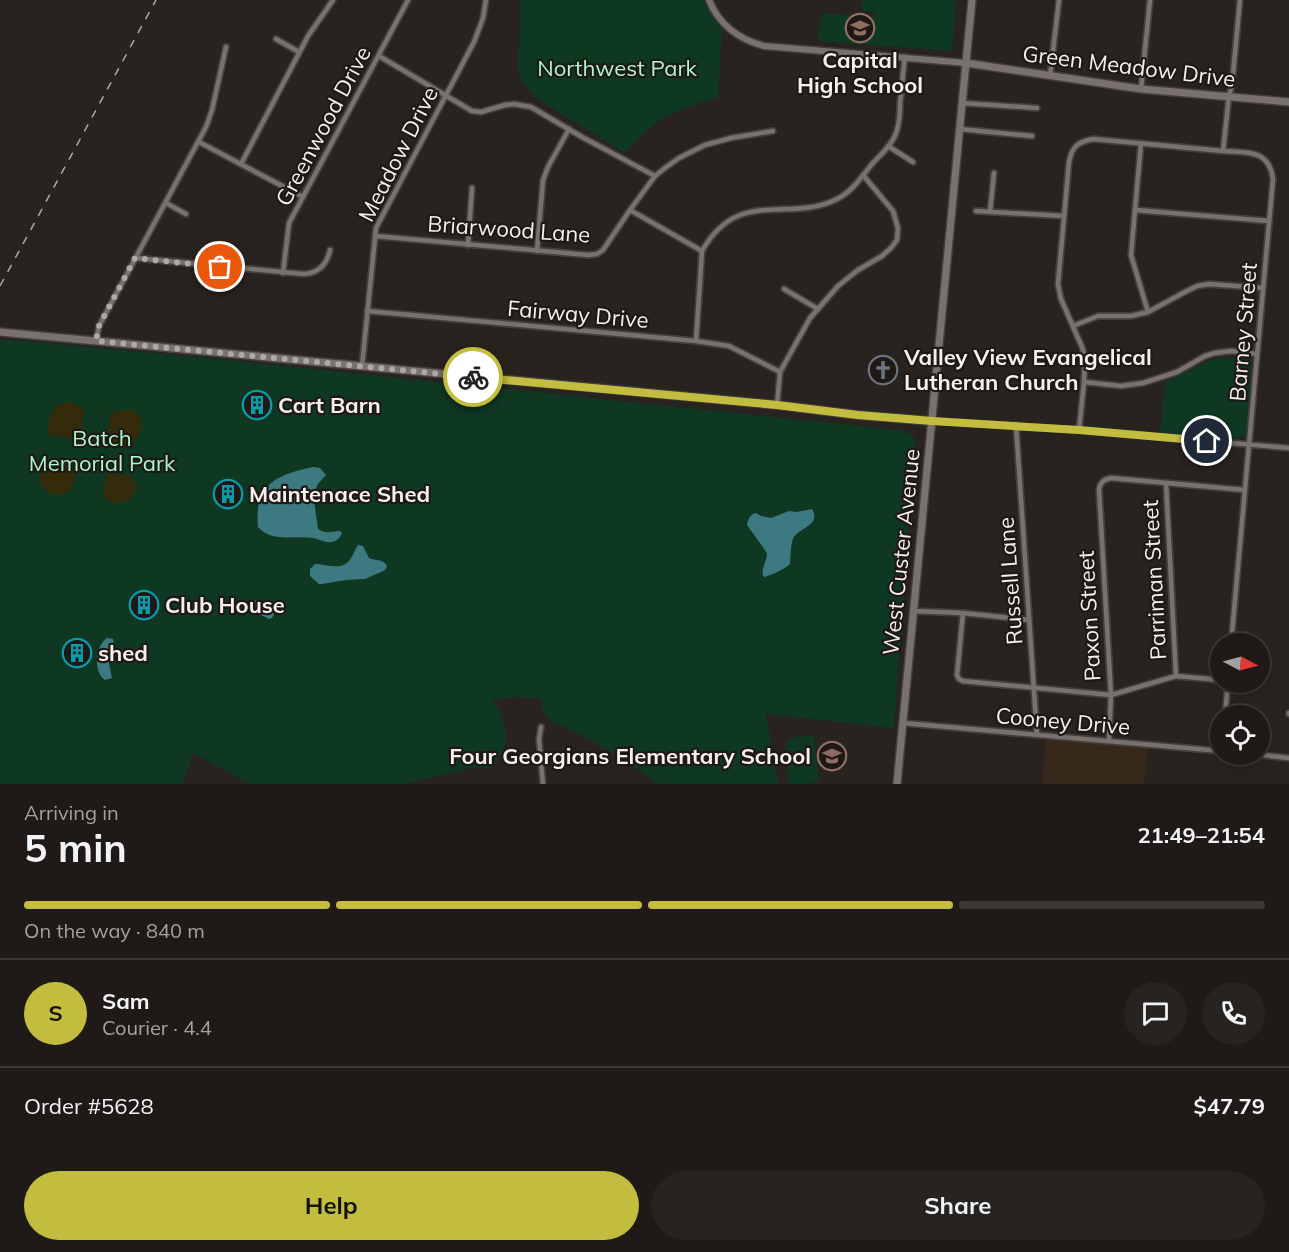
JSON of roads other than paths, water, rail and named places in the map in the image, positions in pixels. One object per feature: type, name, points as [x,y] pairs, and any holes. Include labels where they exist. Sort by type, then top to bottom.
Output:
[{"type":"main road","name":"West Custer Avenue","points":[[897,784],[972,0]]},
{"type":"main road","name":"Green Meadow Drive","points":[[966,63],[1141,89],[1289,102]]},
{"type":"main road","points":[[0,332],[932,421]]},
{"type":"street","points":[[241,164],[300,52],[333,0]]},
{"type":"street","name":"Greenwood Drive","points":[[283,273],[288,228],[408,0]]},
{"type":"street","name":"Meadow Drive","points":[[362,366],[375,228],[477,36],[486,0]]},
{"type":"street","points":[[709,0],[723,23],[735,34],[764,46],[966,63]]},
{"type":"street","points":[[1050,76],[1059,0]]},
{"type":"street","points":[[1141,89],[1150,0]]},
{"type":"street","points":[[1079,430],[1085,357],[1061,299],[1058,284],[1071,152],[1082,142],[1093,139],[1223,151],[1240,0]]},
{"type":"street","points":[[276,39],[300,52]]},
{"type":"street","points":[[96,341],[99,326],[210,118],[226,47]]},
{"type":"street","points":[[379,56],[467,109],[476,112],[505,105],[523,105],[538,110],[655,176]]},
{"type":"street","points":[[696,341],[702,251],[709,239],[720,227],[743,214],[763,209],[821,206],[839,198],[851,189],[894,137],[897,129],[905,57]]},
{"type":"street","points":[[962,103],[1037,108]]},
{"type":"street","points":[[537,251],[543,180],[569,129]]},
{"type":"street","points":[[959,129],[1032,136]]},
{"type":"street","name":"Briarwood Lane","points":[[375,236],[537,251],[597,254],[603,250],[655,176],[679,158],[705,145],[731,138],[773,132]]},
{"type":"street","points":[[199,142],[303,197]]},
{"type":"street","points":[[1141,143],[1132,261],[1148,312]]},
{"type":"street","points":[[888,146],[913,162]]},
{"type":"street","name":"Barney Street","points":[[1223,151],[1254,153],[1265,158],[1271,168],[1273,179],[1233,633]]},
{"type":"street","points":[[990,212],[994,173]]},
{"type":"street","points":[[777,405],[780,372],[810,318],[838,286],[858,270],[882,256],[897,240],[898,228],[893,211],[863,175]]},
{"type":"street","points":[[468,245],[472,188]]},
{"type":"street","points":[[166,203],[186,214]]},
{"type":"street","points":[[630,210],[702,251]]},
{"type":"street","points":[[1135,210],[1269,221]]},
{"type":"street","points":[[976,211],[1064,216]]},
{"type":"street","points":[[135,258],[304,274],[317,271],[326,262],[330,250]]},
{"type":"street","points":[[1073,326],[1098,316],[1131,316],[1148,312],[1197,286],[1209,284],[1263,288]]},
{"type":"street","points":[[784,289],[818,309]]},
{"type":"street","name":"Fairway Drive","points":[[368,311],[696,341],[729,346],[780,372]]},
{"type":"street","points":[[1084,382],[1122,386],[1143,383],[1177,372],[1215,352],[1257,354]]},
{"type":"street","points":[[932,421],[1016,425],[1289,448]]},
{"type":"street","name":"Russell Lane","points":[[1016,425],[1037,735]]},
{"type":"street","name":"Paxon Street","points":[[1109,741],[1111,695],[1099,489],[1104,480],[1111,478],[1166,483]]},
{"type":"street","points":[[1166,483],[1245,490]]},
{"type":"street","name":"Parriman Street","points":[[1166,483],[1176,676]]},
{"type":"street","points":[[913,611],[1029,620]]},
{"type":"street","points":[[963,614],[957,675],[963,681],[1111,695],[1176,676],[1210,679]]},
{"type":"street","name":"Cooney Drive","points":[[903,723],[1210,750]]},
{"type":"street","points":[[541,726],[538,739],[543,784]]},
{"type":"street","points":[[1270,756],[1289,758]]},
{"type":"water","points":[[313,467],[320,468],[326,475],[317,485],[314,500],[318,529],[327,532],[340,531],[342,533],[339,538],[329,542],[313,538],[277,537],[264,532],[258,527],[258,513],[260,501],[270,484],[288,474]]},
{"type":"water","points":[[812,509],[814,519],[812,523],[793,539],[790,564],[775,573],[763,576],[767,553],[747,525],[752,514],[756,513],[771,518],[789,511]]},
{"type":"water","points":[[358,545],[363,546],[369,558],[386,564],[385,570],[365,579],[322,584],[310,576],[310,569],[315,564],[344,565]]},
{"type":"water","points":[[255,600],[260,600],[271,610],[274,614],[272,618],[269,619],[253,611],[252,604]]},
{"type":"water","points":[[107,638],[113,639],[114,644],[109,664],[112,678],[105,680],[99,671],[97,659],[100,647]]},
{"type":"railway","points":[[0,286],[156,0]]},
{"type":"place","name":"Capital High School","points":[[860,28]]},
{"type":"place","name":"Valley View Evangelical Lutheran Church","points":[[883,370]]},
{"type":"place","name":"Cart Barn","points":[[257,405]]},
{"type":"place","name":"Maintenace Shed","points":[[228,494]]},
{"type":"place","name":"Club House","points":[[144,605]]},
{"type":"place","name":"shed","points":[[77,653]]},
{"type":"place","name":"Four Georgians Elementary School","points":[[832,756]]},
{"type":"park label","name":"Northwest Park","points":[[617,68]]},
{"type":"park label","name":"Batch Memorial Park","points":[[102,450]]}]
